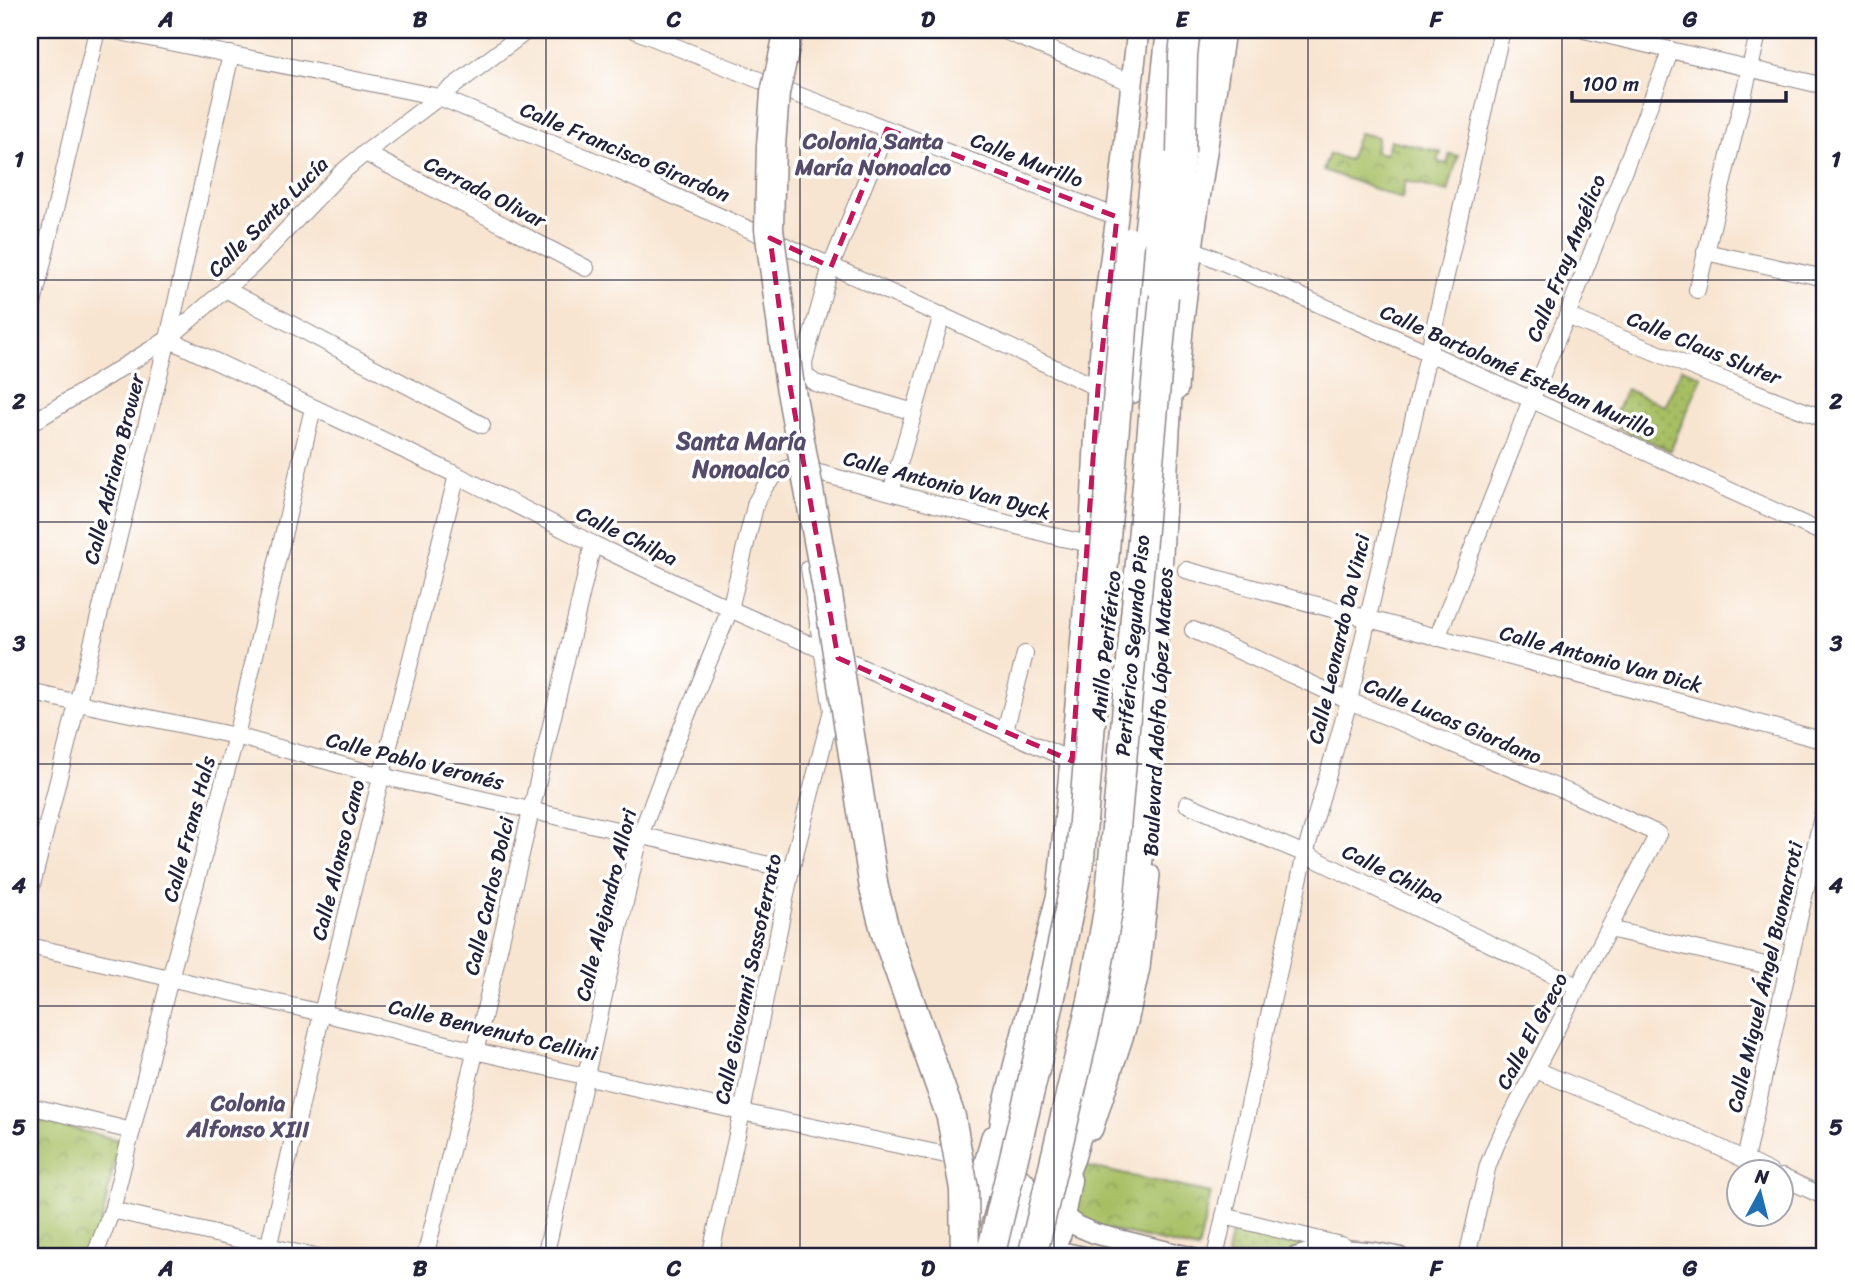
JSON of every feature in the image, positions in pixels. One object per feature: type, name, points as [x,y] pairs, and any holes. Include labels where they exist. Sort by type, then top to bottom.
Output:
[{"type":"highway","points":[[789,30],[775,93],[769,229],[789,380],[830,605],[874,888],[886,934],[951,1117],[964,1189],[962,1257]]},
{"type":"highway","name":"Periférico Segundo Piso","points":[[988,1257],[1040,1049],[1080,858],[1124,230],[1155,30]]},
{"type":"highway","name":"Anillo Periférico","points":[[1004,1257],[1081,900],[1130,394],[1171,30]]},
{"type":"highway","points":[[1181,153],[1186,30]]},
{"type":"highway","name":"Anillo Periférico","points":[[1046,1244],[1102,901],[1158,261],[1193,30]]},
{"type":"highway","name":"Periférico Segundo Piso","points":[[1046,1244],[1110,905],[1164,296],[1181,153],[1201,56],[1203,30]]},
{"type":"highway","points":[[1046,1244],[1122,970],[1143,826],[1170,376],[1164,296]]},
{"type":"highway","points":[[988,1257],[1006,1113],[1061,895],[1105,458],[1130,394]]},
{"type":"main road","points":[[962,1257],[1050,896],[1072,761],[1090,544],[1104,309],[1124,230],[1132,83],[1138,30]]},
{"type":"main road","name":"Boulevard Adolfo López Mateos","points":[[1046,1244],[1127,1022],[1139,968],[1154,811],[1162,616],[1180,356],[1224,30]]},
{"type":"street","points":[[30,317],[97,30]]},
{"type":"street","name":"Calle Francisco Girardon","points":[[110,30],[439,97],[607,166],[757,232],[1098,388]]},
{"type":"street","name":"Calle Santa Lucía","points":[[30,424],[167,339],[251,267],[341,173],[528,30]]},
{"type":"street","name":"Calle Murillo","points":[[634,30],[887,129],[1124,230]]},
{"type":"street","points":[[777,30],[764,82],[757,155],[757,232],[766,305],[823,651]]},
{"type":"street","points":[[1002,30],[1132,83]]},
{"type":"street","name":"Calle Leonardo Da Vinci","points":[[1215,1257],[1305,854],[1349,701],[1502,30]]},
{"type":"street","points":[[1584,30],[1825,86]]},
{"type":"street","points":[[1697,290],[1759,30]]},
{"type":"street","name":"Calle Fray Angélico","points":[[1437,638],[1671,50]]},
{"type":"street","name":"Calle Adriano Brower","points":[[30,893],[167,339],[231,54]]},
{"type":"street","points":[[887,129],[831,267],[804,362],[805,374],[815,383],[914,412]]},
{"type":"street","name":"Cerrada Olivar","points":[[365,153],[586,268]]},
{"type":"street","name":"Calle Bartolomé Esteban Murillo","points":[[1193,249],[1825,534]]},
{"type":"street","points":[[1705,252],[1825,278]]},
{"type":"street","points":[[225,289],[482,425]]},
{"type":"street","points":[[891,492],[942,315]]},
{"type":"street","name":"Calle Claus Sluter","points":[[1567,316],[1825,419]]},
{"type":"street","name":"Calle Chilpa","points":[[167,339],[457,475],[730,609],[1072,761]]},
{"type":"street","name":"Calle Frans Hals","points":[[94,1257],[113,1210],[170,978],[236,736],[313,408]]},
{"type":"street","name":"Calle Antonio Van Dyck","points":[[793,466],[1090,544]]},
{"type":"street","name":"Calle Alejandro Allori","points":[[545,1257],[640,836],[730,609],[756,502],[767,483],[779,472],[793,466]]},
{"type":"street","name":"Calle Alonso Cano","points":[[267,1252],[322,1013],[457,475]]},
{"type":"street","name":"Calle Carlos Dolci","points":[[425,1257],[593,544]]},
{"type":"street","points":[[1186,570],[1366,619]]},
{"type":"street","name":"Calle Antonio Van Dick","points":[[1366,619],[1825,741]]},
{"type":"street","name":"Calle Lucas Giordano","points":[[1193,630],[1349,701],[1576,795],[1658,834]]},
{"type":"street","name":"Calle Giovanni Sassoferrato","points":[[710,1257],[791,870],[832,710],[823,651]]},
{"type":"street","points":[[1005,732],[1025,654]]},
{"type":"street","name":"Calle Pablo Veronés","points":[[30,692],[236,736],[381,776],[791,870]]},
{"type":"street","name":"Calle Miguel Ángel Buonarroti","points":[[1745,1158],[1825,803]]},
{"type":"street","name":"Calle Chilpa","points":[[1187,804],[1305,854],[1579,987]]},
{"type":"street","name":"Calle El Greco","points":[[1467,1257],[1488,1165],[1497,1143],[1658,834]]},
{"type":"street","points":[[1609,929],[1787,971]]},
{"type":"street","name":"Calle Benvenuto Cellini","points":[[30,947],[742,1112],[949,1151],[955,1257]]},
{"type":"street","points":[[1536,1070],[1702,1139],[1741,1158]]},
{"type":"street","points":[[30,1106],[132,1131]]},
{"type":"street","points":[[1796,1184],[1825,1197]]},
{"type":"street","points":[[113,1210],[267,1252],[315,1257]]},
{"type":"street","points":[[1224,1216],[1399,1257]]},
{"type":"street","points":[[1046,1244],[1077,1226],[1096,1234],[1191,1257]]},
{"type":"street","points":[[1046,1244],[1086,1257]]},
{"type":"street","points":[[1296,1257],[1324,1250],[1357,1249]]},
{"type":"highlighted area","points":[[887,129],[1117,217],[1098,388],[1072,761],[838,658],[789,380],[770,238],[831,267]]},
{"type":"green space","points":[[1359,133],[1378,137],[1375,152],[1386,154],[1390,140],[1441,152],[1438,162],[1447,164],[1450,154],[1458,156],[1448,192],[1405,181],[1402,199],[1323,170],[1329,154],[1349,160]]},
{"type":"green space","points":[[1682,368],[1702,377],[1670,451],[1611,424],[1626,389],[1665,406]]},
{"type":"green space","points":[[30,1118],[119,1140],[103,1217],[89,1257],[30,1257]]},
{"type":"green space","points":[[1085,1166],[1211,1193],[1198,1250],[1097,1227],[1073,1213],[1074,1197]]},
{"type":"green space","points":[[1232,1227],[1317,1249],[1274,1257],[1227,1256]]},
{"type":"district","name":"Colonia Santa María Nonoalco","points":[[873,154]]},
{"type":"district","name":"Santa María Nonoalco","points":[[741,455]]},
{"type":"district","name":"Colonia Alfonso XIII","points":[[248,1116]]}]
